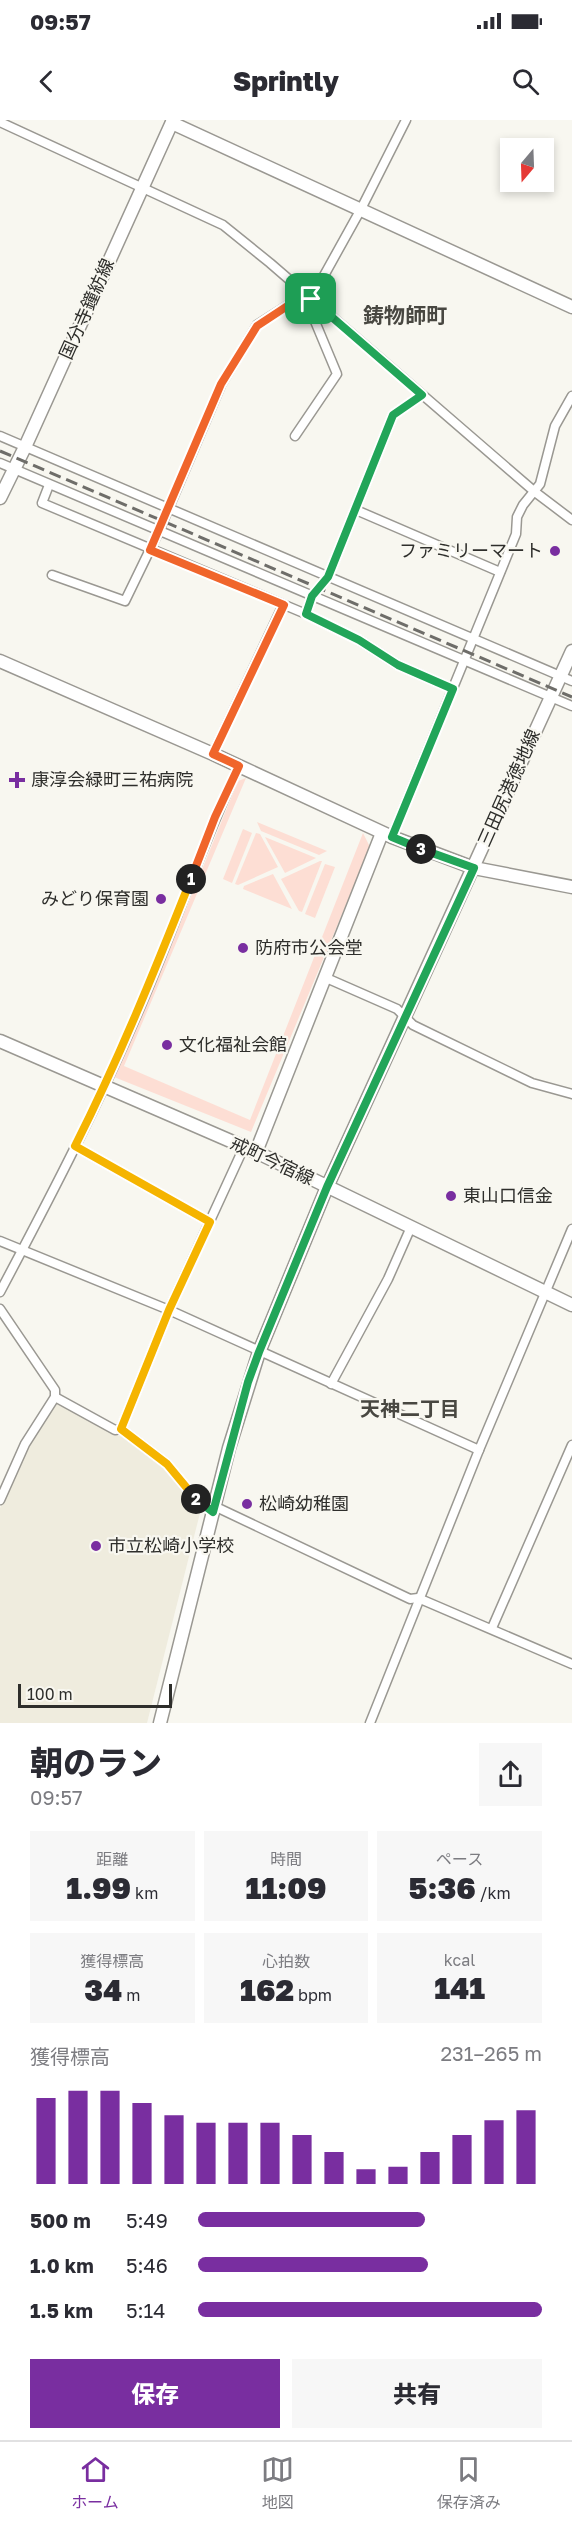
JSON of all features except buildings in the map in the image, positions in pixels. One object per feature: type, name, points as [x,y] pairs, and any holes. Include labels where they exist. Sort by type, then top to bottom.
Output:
[{"type":"street","points":[[52,574],[125,601],[159,531],[221,384],[257,326],[308,297],[361,209],[406,120]]},
{"type":"street","points":[[0,122],[223,225],[535,492],[572,520]]},
{"type":"street","points":[[173,122],[572,307]]},
{"type":"street","name":"国分寺鐘紡線","points":[[0,498],[173,122]]},
{"type":"street","points":[[295,436],[337,374],[308,297]]},
{"type":"street","points":[[306,614],[312,596],[328,577],[393,415],[422,395]]},
{"type":"street","points":[[256,1152],[324,977],[453,689],[516,534],[517,517],[523,505],[540,484],[555,426],[572,396]]},
{"type":"street","points":[[0,436],[572,681]]},
{"type":"street","points":[[0,463],[572,706]]},
{"type":"street","points":[[49,485],[42,503],[306,614],[359,640],[398,665],[453,689]]},
{"type":"street","points":[[356,510],[500,572]]},
{"type":"street","points":[[213,754],[284,605]]},
{"type":"street","name":"三田尻港徳地線","points":[[572,651],[474,868],[572,887]]},
{"type":"street","points":[[0,661],[213,754],[387,835],[474,868],[327,1187],[259,1352],[241,1404],[159,1723]]},
{"type":"street","points":[[0,1292],[105,1087],[145,997],[215,817],[239,766]]},
{"type":"street","points":[[324,977],[397,1009],[413,1025],[532,1083],[572,1094]]},
{"type":"street","name":"戒町今宿線","points":[[0,1041],[256,1152],[572,1305]]},
{"type":"street","points":[[75,1146],[210,1222]]},
{"type":"street","points":[[121,1429],[169,1310],[243,1147]]},
{"type":"street","points":[[331,1384],[388,1279],[411,1227]]},
{"type":"street","points":[[370,1723],[418,1598],[572,1229]]},
{"type":"street","points":[[0,1241],[169,1310],[479,1450]]},
{"type":"street","points":[[0,1309],[55,1390],[55,1397],[25,1443],[0,1500]]},
{"type":"street","points":[[55,1397],[115,1430],[121,1429],[167,1464],[194,1497],[213,1509],[410,1599],[418,1598],[572,1664]]},
{"type":"street","points":[[492,1628],[572,1445]]},
{"type":"shaded area","points":[[246,778],[124,1066],[250,1120],[363,833],[370,847],[251,1132],[114,1077],[149,1000],[238,781]]},
{"type":"shaded area","points":[[257,822],[327,851],[319,855],[261,831]]},
{"type":"shaded area","points":[[243,829],[252,833],[232,883],[223,879]]},
{"type":"shaded area","points":[[256,833],[260,834],[278,867],[238,885],[235,884]]},
{"type":"shaded area","points":[[265,837],[316,858],[285,873]]},
{"type":"shaded area","points":[[322,861],[302,912],[299,911],[281,879]]},
{"type":"shaded area","points":[[325,864],[335,867],[315,918],[305,914]]},
{"type":"shaded area","points":[[273,874],[292,909],[243,889],[244,886]]},
{"type":"shaded area","name":"市立松崎小学校","points":[[57,1404],[119,1436],[121,1432],[159,1461],[193,1501],[200,1513],[147,1723],[0,1723],[0,1508],[32,1440]]},
{"type":"railway","points":[[0,451],[572,697]]},
{"type":"place","name":"ファミリーマート","points":[[555,551]]},
{"type":"place","name":"康淳会緑町三祐病院","points":[[17,780]]},
{"type":"place","name":"みどり保育園","points":[[161,899]]},
{"type":"place","name":"防府市公会堂","points":[[243,948]]},
{"type":"place","name":"文化福祉会館","points":[[167,1045]]},
{"type":"place","name":"東山口信金","points":[[451,1196]]},
{"type":"place","name":"松崎幼稚園","points":[[247,1504]]},
{"type":"place","name":"市立松崎小学校","points":[[96,1546]]},
{"type":"district","name":"鋳物師町","points":[[405,316]]},
{"type":"district","name":"天神二丁目","points":[[410,1409]]},
{"type":"route","points":[[304,295],[311,299],[422,395],[393,415],[328,577],[312,596],[306,614],[359,640],[398,665],[453,689],[392,837],[474,868],[327,1187],[259,1352],[229,1448],[213,1512],[194,1497],[177,1473],[121,1429],[169,1310],[210,1222],[75,1146],[105,1087],[145,997],[215,817],[239,766],[213,754],[284,605],[150,550],[221,384],[257,326],[304,295]]}]
